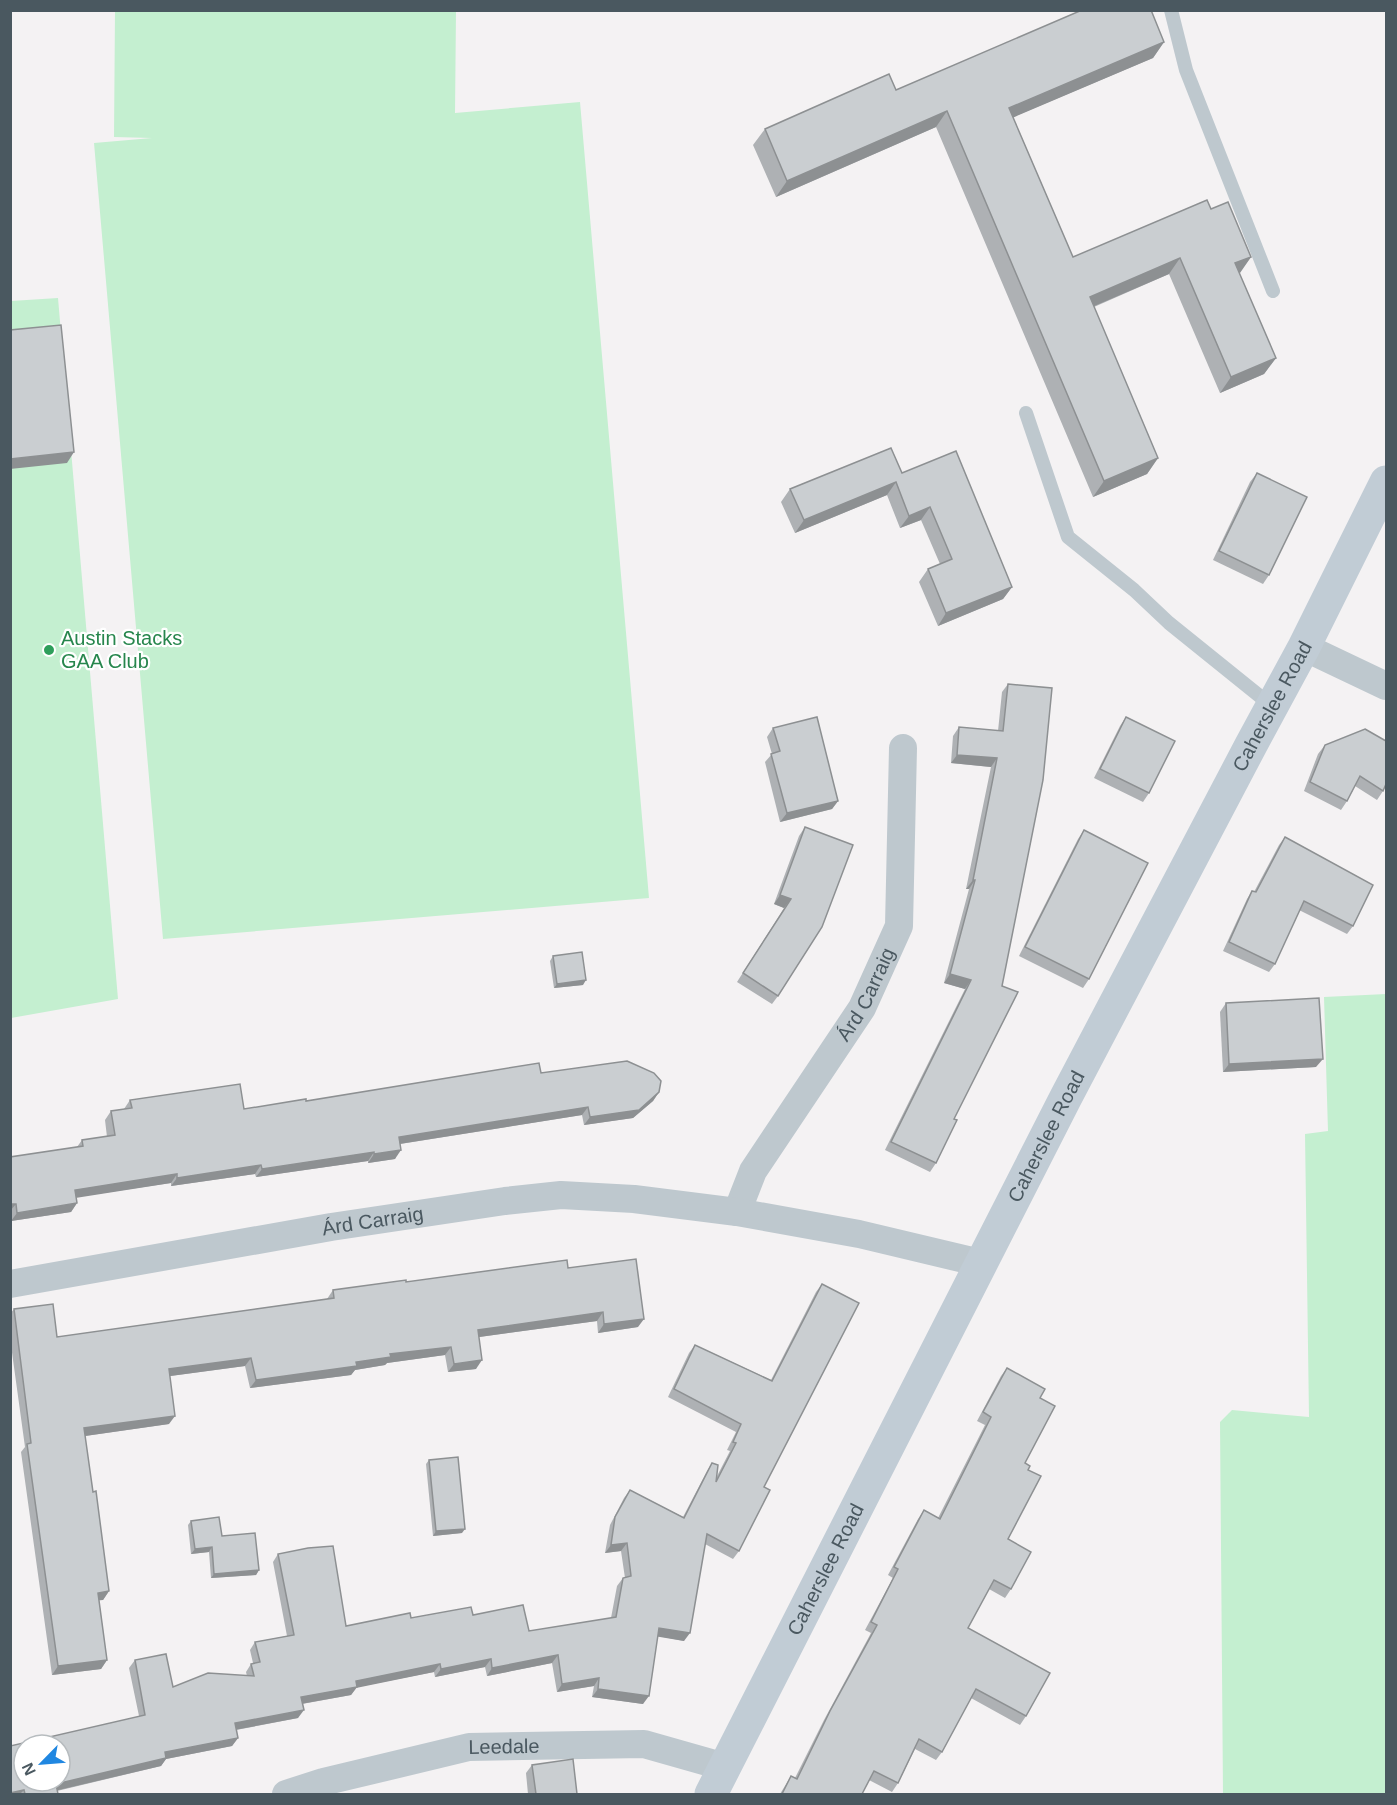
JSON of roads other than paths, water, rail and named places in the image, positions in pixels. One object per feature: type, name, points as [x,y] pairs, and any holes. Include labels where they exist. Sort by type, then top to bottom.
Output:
[{"type":"main road","name":"Caherslee Road","points":[[718,1781],[1072,1086],[1304,647],[1386,482]]},
{"type":"street","points":[[1304,647],[1386,686]]},
{"type":"street","name":"Árd Carraig","points":[[737,1212],[753,1171],[862,1008],[899,926],[903,748]]},
{"type":"street","name":"Árd Carraig","points":[[10,1284],[331,1227],[561,1195],[634,1199],[737,1212],[859,1234],[981,1263]]},
{"type":"street","name":"Leedale","points":[[286,1794],[323,1782],[469,1747],[644,1744],[718,1781]]},
{"type":"lane","points":[[1171,10],[1186,70],[1273,291]]},
{"type":"lane","points":[[1026,413],[1068,537],[1272,706]]},
{"type":"place","name":"Austin Stacks GAA Club","points":[[49,650]]}]
